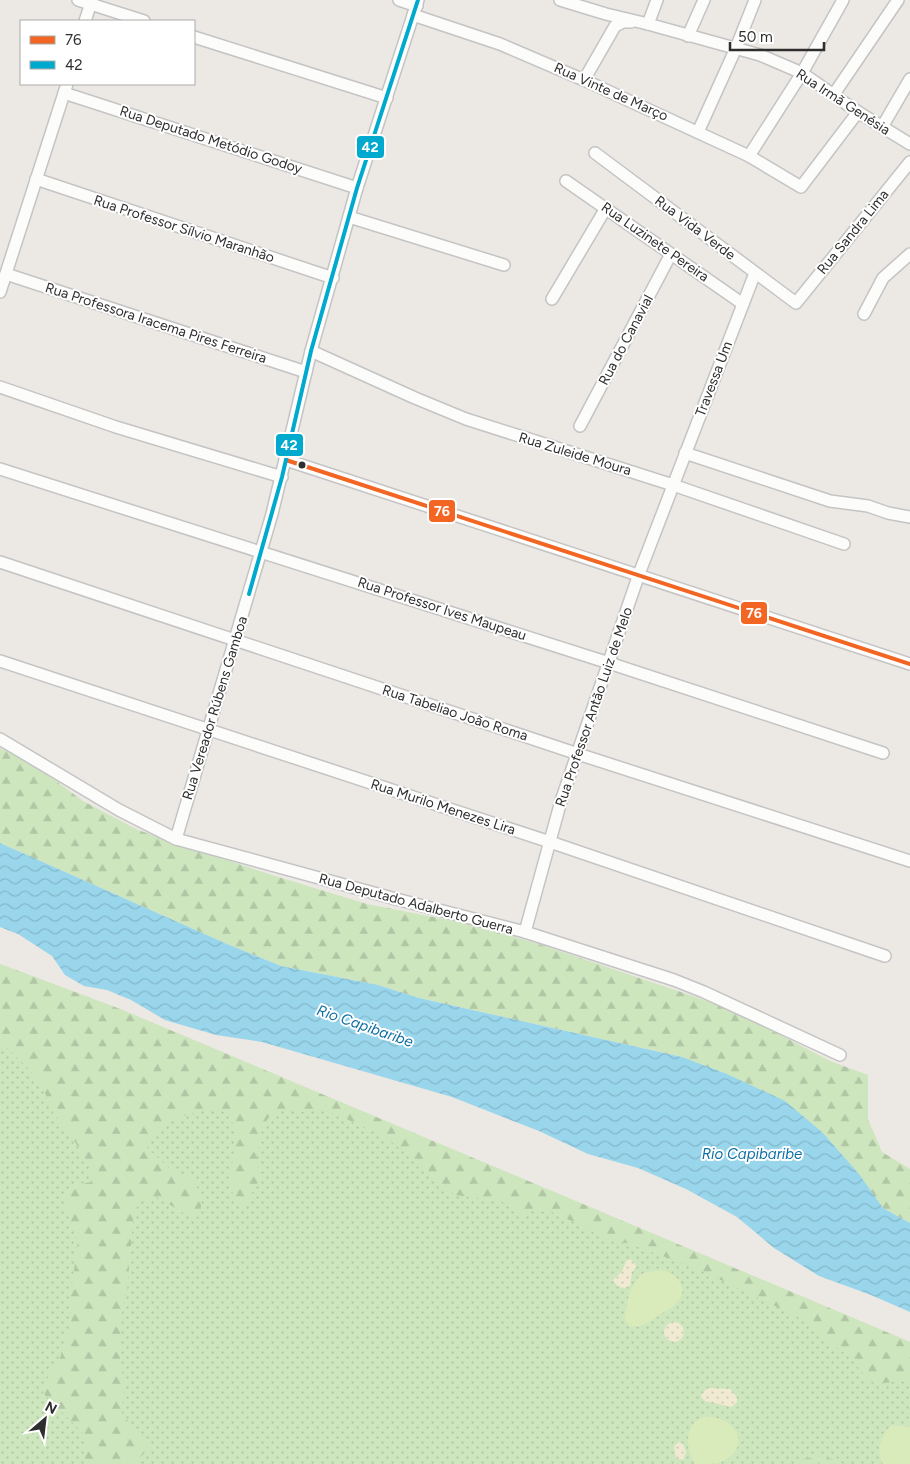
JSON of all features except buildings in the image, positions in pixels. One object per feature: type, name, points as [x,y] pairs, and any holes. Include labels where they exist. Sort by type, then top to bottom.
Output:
[{"type":"street","points":[[78,0],[91,2],[141,20]]},
{"type":"street","name":"Rua Vinte de Março","points":[[398,0],[584,80],[698,132],[749,156],[801,186],[858,112]]},
{"type":"street","points":[[560,0],[586,4],[648,24]]},
{"type":"street","points":[[648,24],[657,0]]},
{"type":"street","points":[[688,36],[704,0]]},
{"type":"street","points":[[698,132],[736,48],[755,0]]},
{"type":"street","points":[[749,156],[802,73],[843,0]]},
{"type":"street","points":[[834,94],[898,0]]},
{"type":"street","points":[[86,20],[91,2]]},
{"type":"street","name":"Rua Vereador Rúbens Gamboa","points":[[176,839],[262,552],[286,460],[311,351],[357,188],[416,7]]},
{"type":"street","points":[[584,80],[615,26],[623,22],[648,24]]},
{"type":"street","name":"Rua Irmã Genésia","points":[[648,24],[760,55],[802,73],[858,112],[910,144]]},
{"type":"street","points":[[195,37],[387,98]]},
{"type":"street","points":[[882,127],[910,79]]},
{"type":"street","points":[[0,292],[65,88]]},
{"type":"street","name":"Rua Deputado Metódio Godoy","points":[[65,88],[357,188]]},
{"type":"street","name":"Rua Vida Verde","points":[[595,153],[796,303]]},
{"type":"street","name":"Rua Sandra Lima","points":[[796,303],[910,162]]},
{"type":"street","name":"Rua Professor Sílvio Maranhão","points":[[36,179],[333,278]]},
{"type":"street","name":"Rua Luzinete Pereira","points":[[566,181],[743,304]]},
{"type":"street","points":[[552,299],[606,208]]},
{"type":"street","points":[[349,217],[504,265]]},
{"type":"street","name":"Rua do Canavial","points":[[580,426],[671,254]]},
{"type":"street","points":[[864,314],[883,278],[910,254]]},
{"type":"street","name":"Travessa Um","points":[[673,485],[755,273]]},
{"type":"street","name":"Rua Professora Iracema Pires Ferreira","points":[[6,274],[306,372]]},
{"type":"street","name":"Rua Zuleide Moura","points":[[311,351],[466,419],[673,485],[844,544]]},
{"type":"street","points":[[0,387],[116,427],[282,476]]},
{"type":"street","points":[[685,453],[830,501],[860,505],[910,517]]},
{"type":"street","points":[[286,460],[910,664]]},
{"type":"street","name":"Rua Professor Ives Maupeau","points":[[0,469],[609,663],[883,753]]},
{"type":"street","name":"Rua Professor Antão Luiz de Melo","points":[[524,932],[561,801],[638,574],[673,485]]},
{"type":"street","name":"Rua Tabeliao João Roma","points":[[0,562],[578,754],[910,861]]},
{"type":"street","name":"Rua Murilo Menezes Lira","points":[[0,661],[550,842],[885,956]]},
{"type":"street","name":"Rua Deputado Adalberto Guerra","points":[[0,739],[119,810],[176,839],[524,932],[674,980],[840,1055]]},
{"type":"green space","points":[[0,748],[33,764],[83,801],[138,830],[272,875],[367,904],[454,921],[533,942],[731,1009],[830,1061],[868,1075],[868,1119],[882,1152],[910,1169],[910,1223],[883,1208],[682,1057],[419,998],[378,985],[281,966],[0,843]]},
{"type":"green space","points":[[0,964],[120,1009],[910,1342],[910,1464],[0,1464]]},
{"type":"green space","points":[[0,964],[120,1009],[910,1342],[910,1381],[878,1384],[868,1380],[849,1356],[822,1338],[798,1317],[698,1269],[627,1243],[607,1241],[585,1227],[543,1208],[520,1215],[501,1201],[455,1195],[434,1180],[415,1160],[380,1133],[368,1130],[339,1115],[318,1109],[302,1112],[282,1110],[268,1118],[260,1134],[257,1157],[260,1179],[246,1203],[235,1206],[230,1179],[236,1137],[230,1113],[211,1109],[188,1114],[168,1123],[153,1135],[147,1148],[169,1168],[191,1178],[202,1195],[200,1217],[187,1215],[157,1197],[142,1200],[134,1211],[127,1291],[123,1304],[119,1351],[124,1384],[122,1414],[150,1447],[134,1464],[85,1464],[85,1445],[82,1432],[43,1393],[44,1384],[60,1358],[72,1318],[70,1299],[78,1241],[64,1200],[73,1185],[91,1182],[89,1166],[71,1135],[54,1114],[42,1086],[29,1069],[0,1043]]},
{"type":"green space","points":[[662,1270],[675,1276],[681,1283],[681,1297],[674,1306],[641,1326],[636,1327],[628,1324],[625,1317],[629,1297],[637,1279],[642,1274]]},
{"type":"green space","points":[[703,1417],[724,1421],[737,1434],[738,1442],[736,1449],[730,1457],[719,1463],[695,1464],[689,1452],[689,1431],[697,1420]]},
{"type":"green space","points":[[893,1425],[910,1427],[910,1464],[883,1464],[879,1448],[880,1443],[885,1432]]},
{"type":"green space","points":[[811,1456],[829,1458],[845,1464],[794,1464]]},
{"type":"sand","points":[[627,1260],[632,1260],[636,1266],[632,1273],[630,1286],[623,1288],[618,1286],[613,1280],[622,1271]]},
{"type":"sand","points":[[670,1322],[678,1322],[684,1328],[684,1336],[678,1342],[670,1342],[664,1336],[664,1328]]},
{"type":"sand","points":[[708,1388],[730,1389],[737,1397],[737,1402],[732,1407],[705,1401],[701,1397],[702,1393]]},
{"type":"sand","points":[[679,1442],[683,1444],[686,1452],[683,1460],[676,1458],[674,1446]]},
{"type":"water","name":"Rio Capibaribe","points":[[0,843],[281,966],[378,985],[419,998],[682,1057],[727,1074],[785,1101],[822,1132],[859,1174],[883,1208],[910,1223],[910,1312],[819,1276],[774,1248],[737,1217],[686,1189],[638,1168],[588,1154],[539,1131],[452,1097],[262,1042],[216,1035],[165,1020],[131,1000],[107,990],[84,986],[65,975],[52,956],[18,934],[0,927]]},
{"type":"transit line","name":"42","points":[[249,594],[282,477],[311,351],[357,188],[418,0]]},
{"type":"transit line","name":"76","points":[[286,460],[910,664]]}]
